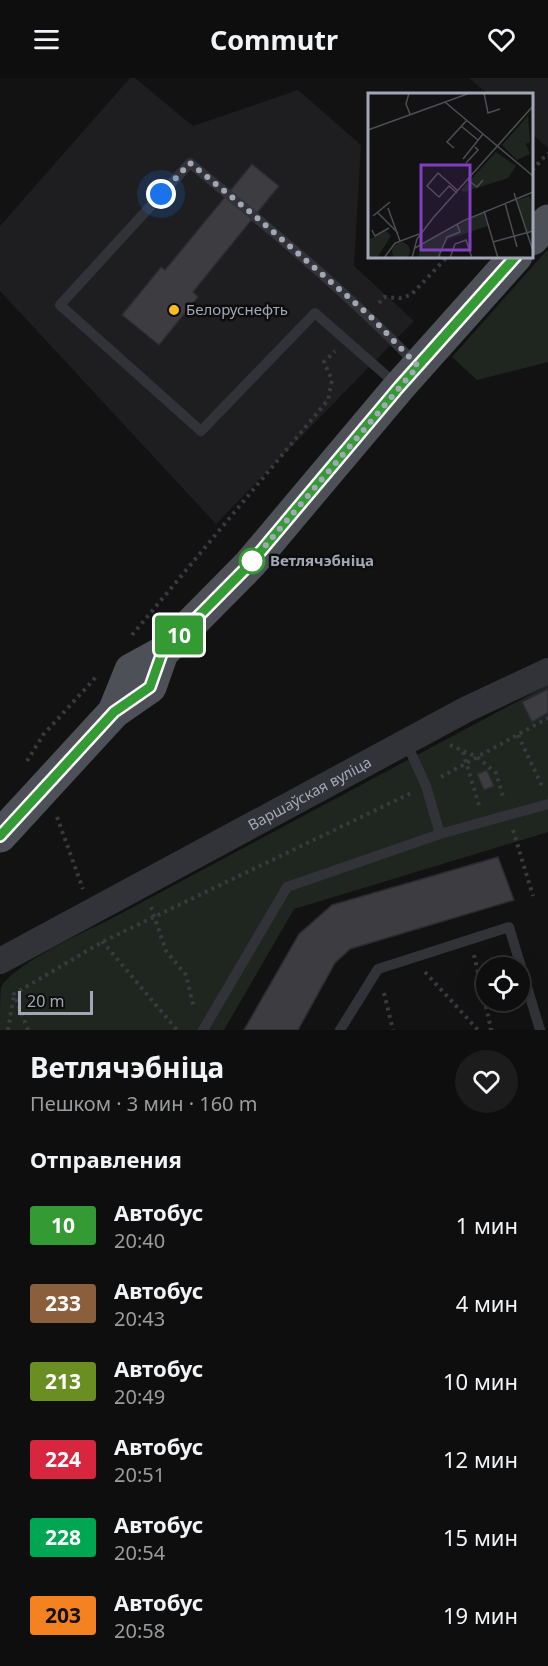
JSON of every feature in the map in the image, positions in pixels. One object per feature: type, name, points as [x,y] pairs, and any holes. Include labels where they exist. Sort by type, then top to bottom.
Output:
[{"type":"main road","points":[[0,836],[114,712],[131,670],[162,653],[250,564],[409,377],[518,258]]},
{"type":"street","name":"Варшаўская вуліца","points":[[0,961],[467,709],[548,671]]},
{"type":"street","name":"Варшаўская вуліца","points":[[0,941],[18,938],[83,916]]},
{"type":"lane","points":[[190,163],[369,315],[409,377],[344,340],[315,313],[201,431],[60,305],[190,163]]},
{"type":"lane","points":[[406,742],[426,786],[440,834]]},
{"type":"lane","points":[[203,1030],[288,887],[440,834],[548,804]]},
{"type":"lane","points":[[339,1030],[378,969],[509,927],[540,1030]]},
{"type":"path","points":[[533,168],[548,153]]},
{"type":"path","points":[[369,315],[384,297],[400,298],[411,295],[446,258]]},
{"type":"path","points":[[128,640],[328,400],[332,380],[324,362],[344,340]]},
{"type":"path","points":[[25,765],[44,735],[98,675]]},
{"type":"path","points":[[8,1030],[14,994],[102,942],[426,786],[548,718]]},
{"type":"path","points":[[518,735],[543,789]]},
{"type":"path","points":[[463,751],[484,821]]},
{"type":"path","points":[[55,812],[83,916],[102,942],[177,1030]]},
{"type":"path","points":[[141,885],[156,917],[166,951],[186,975],[196,1019]]},
{"type":"path","points":[[471,939],[491,1029],[489,1030]]},
{"type":"path","points":[[412,958],[478,1030]]},
{"type":"path","points":[[378,969],[393,1030]]},
{"type":"path","points":[[14,994],[28,1030]]},
{"type":"shaded area","points":[[130,78],[135,78],[193,126],[298,90],[361,145],[354,266],[414,321],[216,524],[0,291],[0,226]]},
{"type":"shaded area","points":[[469,78],[548,78],[548,148],[533,135],[533,93],[487,93]]},
{"type":"shaded area","points":[[548,249],[548,362],[477,380],[452,357]]},
{"type":"shaded area","points":[[548,685],[548,832],[294,909],[224,1030],[0,1030],[1,988],[18,970],[32,960]]},
{"type":"building","points":[[252,164],[279,186],[193,292],[198,297],[159,345],[122,315],[161,267],[165,270]]},
{"type":"building","points":[[548,689],[548,713],[532,722],[522,702]]},
{"type":"building","points":[[487,770],[494,786],[484,790],[477,774]]},
{"type":"building","points":[[498,857],[514,900],[350,949],[335,963],[298,1030],[244,1030],[299,934],[332,905]]},
{"type":"bus line","name":"10","points":[[0,836],[114,712],[150,687],[162,653],[250,564],[399,387],[514,258]]},
{"type":"place","name":"Белоруснефть","points":[[174,310]]},
{"type":"place","name":"Ветлячэбніца","points":[[252,561]]},
{"type":"route","points":[[161,194],[190,163],[369,315],[418,366],[250,564],[252,561]]}]
